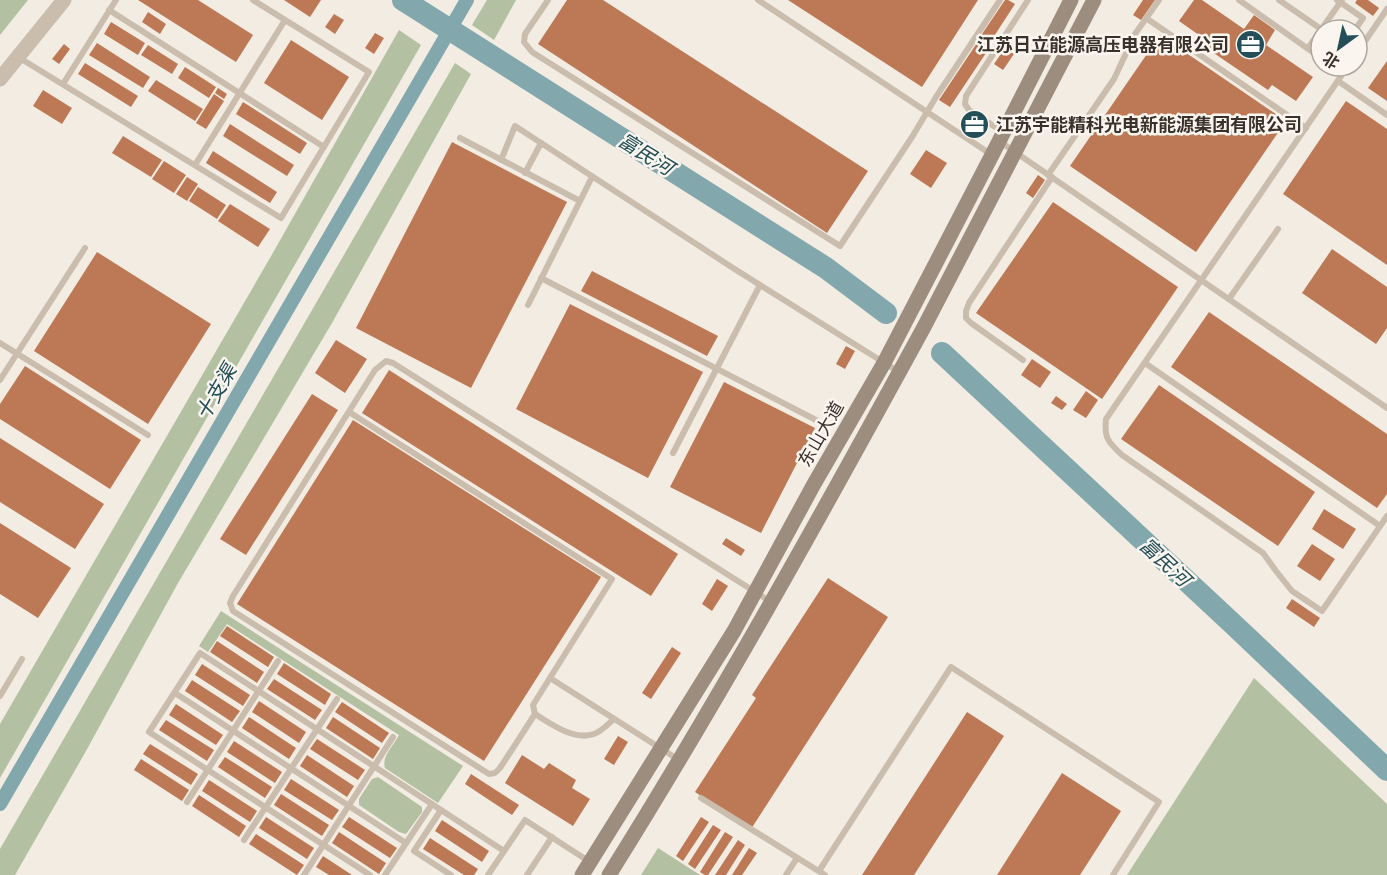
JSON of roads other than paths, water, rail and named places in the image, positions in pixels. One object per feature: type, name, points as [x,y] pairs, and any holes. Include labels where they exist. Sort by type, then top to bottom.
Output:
[{"type":"main road","name":"东山大道","points":[[586,868],[734,631],[814,484],[884,363],[1071,0]]},
{"type":"main road","points":[[609,875],[680,760],[772,602],[900,372],[1094,0]]},
{"type":"street","points":[[0,79],[64,0]]},
{"type":"lane","points":[[63,84],[116,0]]},
{"type":"lane","points":[[18,57],[280,218],[369,72],[253,0]]},
{"type":"lane","points":[[548,0],[525,34],[524,42],[532,52],[840,246],[1000,0]]},
{"type":"lane","points":[[758,0],[992,155]]},
{"type":"lane","points":[[1028,0],[966,96],[965,104],[969,110],[1014,151],[1387,408]]},
{"type":"lane","points":[[1023,360],[970,323],[966,318],[969,303],[1114,79],[1135,34],[1159,0]]},
{"type":"lane","points":[[1239,0],[1308,48]]},
{"type":"lane","points":[[1278,0],[1309,21]]},
{"type":"lane","points":[[1328,18],[1340,1],[1363,18]]},
{"type":"lane","points":[[1369,35],[1387,9]]},
{"type":"lane","points":[[109,10],[324,147]]},
{"type":"lane","points":[[1146,18],[1306,128]]},
{"type":"lane","points":[[195,165],[285,20]]},
{"type":"lane","points":[[1340,78],[1106,419],[1106,439],[1122,455],[1263,553],[1292,591],[1322,611],[1387,516]]},
{"type":"lane","points":[[1338,81],[1387,115]]},
{"type":"lane","points":[[501,160],[515,126],[760,285],[900,372]]},
{"type":"lane","points":[[460,138],[580,201]]},
{"type":"lane","points":[[525,173],[541,143]]},
{"type":"lane","points":[[528,305],[592,177]]},
{"type":"lane","points":[[1229,299],[1278,230]]},
{"type":"lane","points":[[0,380],[85,248]]},
{"type":"lane","points":[[541,278],[816,420]]},
{"type":"lane","points":[[673,453],[760,285]]},
{"type":"lane","points":[[0,343],[148,435]]},
{"type":"lane","points":[[349,412],[612,579],[533,705],[535,714],[500,768],[495,773],[489,774],[233,611],[230,603],[375,370],[386,361],[393,363],[772,602]]},
{"type":"lane","points":[[1145,363],[1380,526]]},
{"type":"lane","points":[[370,875],[149,732],[200,653],[504,851]]},
{"type":"lane","points":[[0,696],[22,659]]},
{"type":"lane","points":[[187,802],[278,661]]},
{"type":"lane","points":[[701,798],[822,873],[951,667],[1159,802],[1113,875]]},
{"type":"lane","points":[[550,678],[680,760]]},
{"type":"lane","points":[[175,693],[406,843]]},
{"type":"lane","points":[[244,840],[337,699]]},
{"type":"lane","points":[[535,714],[560,729],[584,735],[594,734],[604,729],[614,719]]},
{"type":"lane","points":[[304,875],[393,737]]},
{"type":"lane","points":[[385,875],[432,804]]},
{"type":"lane","points":[[441,810],[414,851],[451,875]]},
{"type":"lane","points":[[488,875],[525,820],[552,837],[586,868]]},
{"type":"lane","points":[[527,875],[552,837]]},
{"type":"lane","points":[[786,875],[797,858]]},
{"type":"waterway","name":"富民河","points":[[403,0],[826,268],[886,313]]},
{"type":"waterway","name":"十支渠","points":[[0,804],[467,0]]},
{"type":"waterway","name":"富民河","points":[[942,353],[1387,770]]},
{"type":"place","name":"江苏日立能源高压电器有限公司","points":[[1250,45]]},
{"type":"place","name":"江苏宇能精科光电新能源集团有限公司","points":[[975,125]]}]
